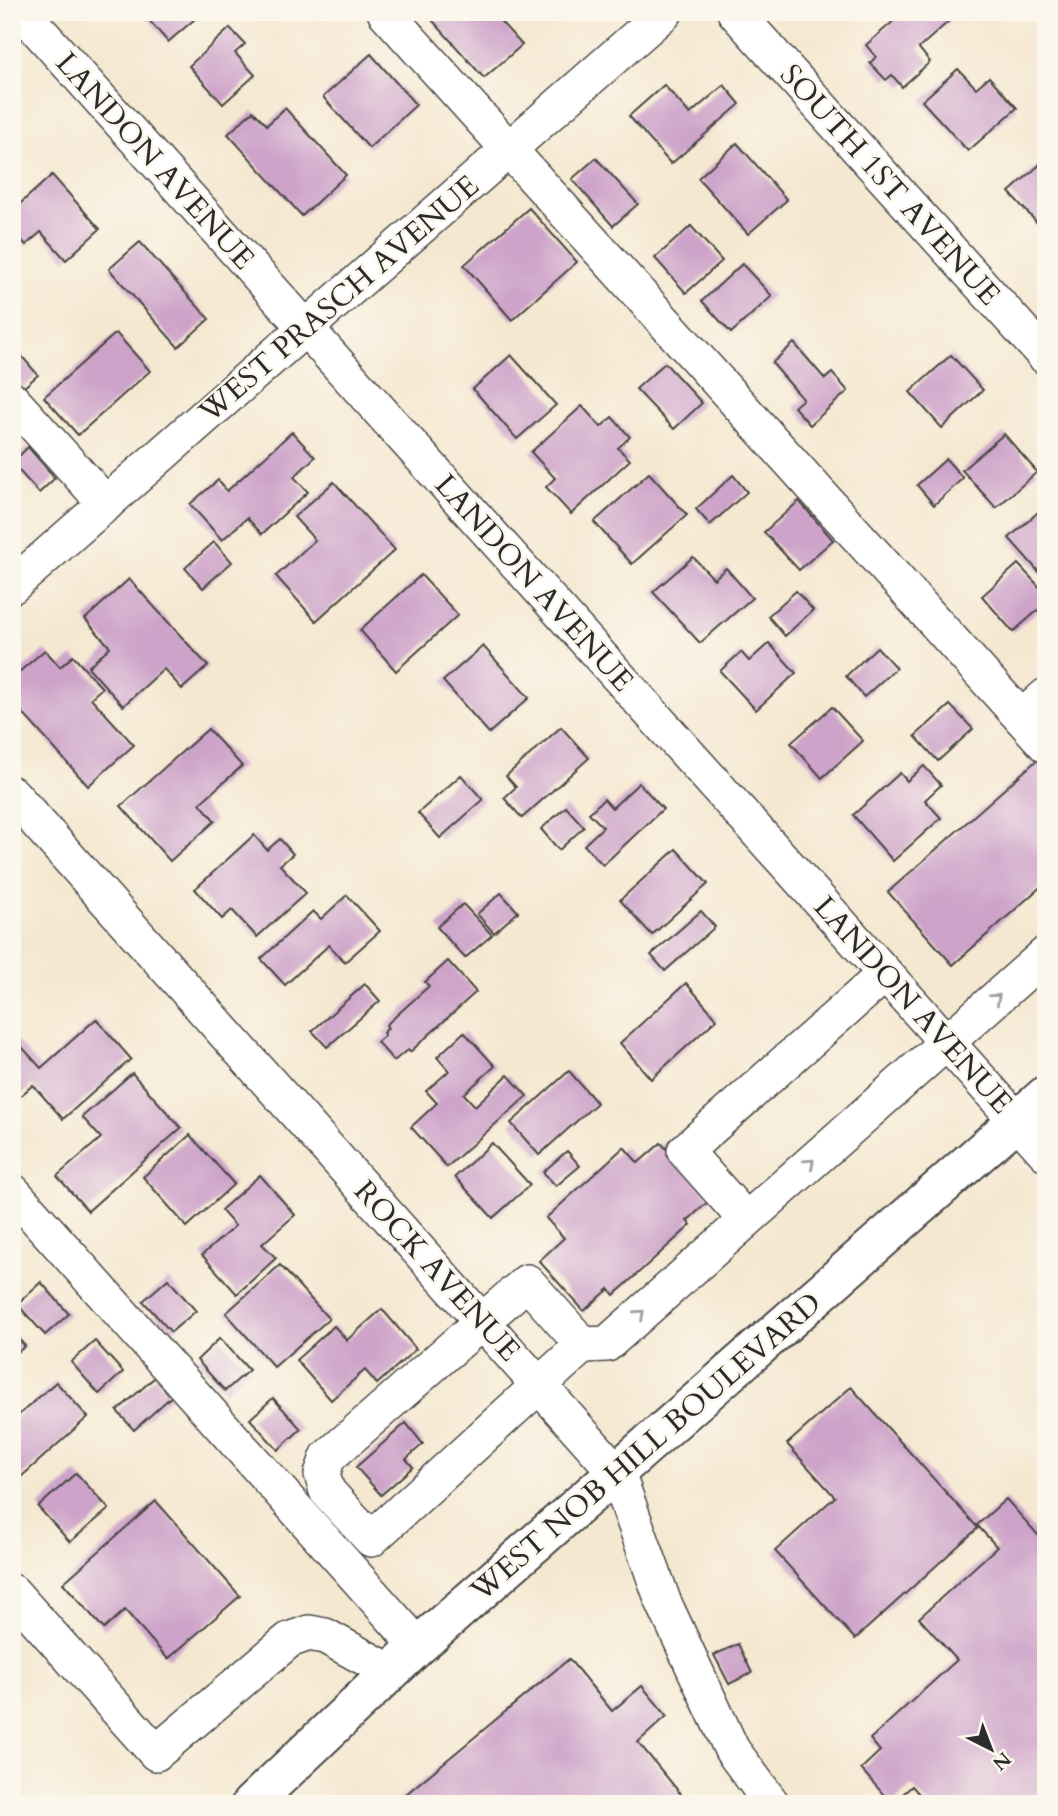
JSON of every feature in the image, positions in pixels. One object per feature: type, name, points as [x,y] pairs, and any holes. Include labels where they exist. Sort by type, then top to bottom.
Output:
[{"type":"main road","name":"WEST NOB HILL BOULEVARD","points":[[251,1804],[405,1659],[1046,1095]]},
{"type":"street","name":"LANDON AVENUE","points":[[22,12],[1046,1153]]},
{"type":"street","points":[[385,12],[509,149],[1034,707],[1046,745]]},
{"type":"street","name":"WEST PRASCH AVENUE","points":[[12,586],[666,12]]},
{"type":"street","name":"SOUTH 1ST AVENUE","points":[[735,12],[1046,357]]},
{"type":"street","points":[[12,400],[106,503]]},
{"type":"street","name":"ROCK AVENUE","points":[[12,794],[617,1473],[663,1601],[732,1750],[772,1804]]},
{"type":"street","points":[[583,1345],[527,1282],[328,1457],[322,1474],[327,1491],[371,1539],[583,1345],[607,1344],[1046,954]]},
{"type":"street","points":[[746,1220],[685,1151],[886,974]]},
{"type":"street","points":[[12,1191],[405,1659]]},
{"type":"street","points":[[12,1592],[156,1753],[289,1640],[309,1633],[405,1659]]},
{"type":"building","points":[[142,12],[203,12],[168,42]]},
{"type":"building","points":[[425,12],[492,12],[522,45],[484,78]]},
{"type":"building","points":[[904,12],[959,12],[919,48],[930,62],[902,87],[892,75],[886,80],[870,63],[876,57],[866,45]]},
{"type":"building","points":[[230,28],[245,44],[235,53],[255,75],[223,104],[189,66]]},
{"type":"building","points":[[371,54],[416,105],[369,148],[323,97]]},
{"type":"building","points":[[958,69],[976,88],[989,77],[1017,108],[968,151],[922,101]]},
{"type":"building","points":[[664,85],[690,114],[724,85],[740,104],[671,164],[629,116]]},
{"type":"building","points":[[285,108],[346,175],[302,216],[228,134],[253,111],[267,125]]},
{"type":"building","points":[[737,143],[787,200],[748,234],[698,178]]},
{"type":"building","points":[[596,158],[638,204],[613,226],[572,179]]},
{"type":"building","points":[[1046,159],[1046,221],[1040,226],[1009,192]]},
{"type":"building","points":[[52,175],[100,229],[66,260],[41,232],[26,245],[12,230],[12,211]]},
{"type":"building","points":[[529,208],[577,262],[512,320],[464,265]]},
{"type":"building","points":[[691,226],[722,261],[686,293],[655,258]]},
{"type":"building","points":[[140,242],[209,319],[178,347],[109,269]]},
{"type":"building","points":[[742,264],[772,296],[731,333],[702,301]]},
{"type":"building","points":[[116,333],[150,371],[78,435],[44,397]]},
{"type":"building","points":[[794,343],[825,379],[832,373],[848,391],[810,425],[794,407],[803,399],[772,363]]},
{"type":"building","points":[[12,345],[38,375],[23,388],[12,376]]},
{"type":"building","points":[[511,355],[556,405],[517,439],[473,389]]},
{"type":"building","points":[[951,355],[983,390],[942,428],[910,392]]},
{"type":"building","points":[[665,363],[702,403],[674,429],[636,389]]},
{"type":"building","points":[[582,406],[601,427],[612,417],[630,437],[618,448],[630,460],[571,514],[546,487],[555,478],[531,452]]},
{"type":"building","points":[[292,432],[315,457],[294,477],[308,492],[262,534],[247,518],[222,540],[190,504],[218,480],[227,491]]},
{"type":"building","points":[[1004,434],[1037,472],[996,508],[962,470]]},
{"type":"building","points":[[28,447],[55,478],[39,493],[12,463]]},
{"type":"building","points":[[946,459],[963,478],[934,505],[917,485]]},
{"type":"building","points":[[649,473],[687,515],[632,564],[594,522]]},
{"type":"building","points":[[733,475],[747,492],[710,525],[696,509]]},
{"type":"building","points":[[334,482],[395,550],[316,621],[276,576],[315,540],[294,517]]},
{"type":"building","points":[[799,501],[833,540],[799,570],[764,532]]},
{"type":"building","points":[[1046,505],[1046,580],[1009,538]]},
{"type":"building","points":[[214,542],[232,562],[203,588],[185,568]]},
{"type":"building","points":[[693,557],[714,579],[726,568],[752,598],[700,643],[653,592]]},
{"type":"building","points":[[1018,564],[1046,594],[1046,603],[1013,632],[982,596]]},
{"type":"building","points":[[421,575],[458,615],[396,671],[360,630]]},
{"type":"building","points":[[129,579],[208,666],[182,689],[164,669],[123,706],[88,667],[110,647],[85,619]]},
{"type":"building","points":[[796,591],[813,610],[785,636],[768,616]]},
{"type":"building","points":[[769,643],[796,673],[756,710],[720,671],[741,652],[749,661]]},
{"type":"building","points":[[483,646],[529,698],[489,733],[443,681]]},
{"type":"building","points":[[877,647],[896,668],[864,697],[846,676]]},
{"type":"building","points":[[45,650],[60,667],[73,656],[102,688],[91,698],[134,745],[88,786],[12,701],[12,678]]},
{"type":"building","points":[[950,705],[973,729],[938,761],[915,736]]},
{"type":"building","points":[[832,707],[863,741],[822,778],[791,743]]},
{"type":"building","points":[[561,727],[589,758],[522,818],[504,798],[516,787],[506,776]]},
{"type":"building","points":[[208,729],[242,766],[200,803],[215,821],[170,861],[121,806]]},
{"type":"building","points":[[1037,760],[1046,769],[1046,882],[953,965],[888,892]]},
{"type":"building","points":[[924,766],[941,785],[925,800],[941,818],[893,861],[853,815],[900,773],[907,781]]},
{"type":"building","points":[[461,775],[483,800],[440,838],[418,813]]},
{"type":"building","points":[[639,783],[663,809],[603,865],[584,845],[603,827],[589,813],[604,799],[612,808]]},
{"type":"building","points":[[566,807],[584,827],[559,850],[541,829]]},
{"type":"building","points":[[254,835],[267,850],[280,839],[293,854],[280,865],[306,893],[257,937],[232,910],[222,919],[195,889]]},
{"type":"building","points":[[676,849],[708,884],[652,935],[620,900]]},
{"type":"building","points":[[501,893],[518,912],[494,933],[477,914]]},
{"type":"building","points":[[347,895],[380,931],[345,962],[329,945],[285,985],[261,959],[313,911],[321,919]]},
{"type":"building","points":[[463,904],[492,935],[465,958],[437,927]]},
{"type":"building","points":[[701,911],[715,927],[665,971],[651,955]]},
{"type":"building","points":[[448,961],[476,992],[410,1052],[409,1050],[394,1061],[377,1042],[385,1035],[383,1033],[388,1028],[386,1025],[429,986],[425,982]]},
{"type":"building","points":[[686,983],[717,1019],[651,1079],[620,1043]]},
{"type":"building","points":[[365,984],[380,1001],[327,1047],[312,1031]]},
{"type":"building","points":[[96,1019],[131,1059],[63,1119],[33,1085],[12,1103],[12,1036],[41,1068]]},
{"type":"building","points":[[464,1032],[495,1066],[464,1094],[475,1106],[508,1075],[527,1096],[447,1167],[411,1127],[437,1103],[426,1091],[449,1071],[437,1057]]},
{"type":"building","points":[[569,1071],[597,1103],[539,1155],[511,1123]]},
{"type":"building","points":[[132,1073],[181,1128],[88,1211],[57,1176],[101,1138],[82,1117]]},
{"type":"building","points":[[190,1135],[234,1184],[187,1227],[143,1177]]},
{"type":"building","points":[[492,1143],[530,1185],[493,1218],[455,1177]]},
{"type":"building","points":[[661,1143],[711,1199],[687,1221],[691,1225],[614,1295],[609,1289],[584,1311],[539,1261],[564,1238],[546,1218],[624,1147],[638,1163]]},
{"type":"building","points":[[567,1151],[580,1166],[556,1186],[543,1172]]},
{"type":"building","points":[[260,1175],[295,1215],[262,1244],[276,1258],[237,1294],[202,1255],[235,1226],[221,1210]]},
{"type":"building","points":[[280,1265],[329,1319],[274,1367],[226,1313]]},
{"type":"building","points":[[168,1279],[196,1311],[171,1332],[143,1301]]},
{"type":"building","points":[[41,1282],[69,1314],[45,1335],[17,1304]]},
{"type":"building","points":[[382,1309],[416,1349],[377,1384],[365,1370],[331,1400],[296,1360],[334,1326],[347,1340]]},
{"type":"building","points":[[12,1332],[25,1346],[12,1357]]},
{"type":"building","points":[[220,1338],[249,1370],[225,1391],[197,1360]]},
{"type":"building","points":[[95,1341],[123,1372],[99,1394],[71,1362]]},
{"type":"building","points":[[155,1377],[172,1396],[134,1430],[117,1411]]},
{"type":"building","points":[[56,1382],[88,1417],[12,1485],[12,1421]]},
{"type":"building","points":[[851,1387],[978,1528],[855,1639],[775,1551],[835,1497],[787,1444]]},
{"type":"building","points":[[273,1398],[301,1429],[278,1450],[250,1419]]},
{"type":"building","points":[[406,1423],[423,1444],[406,1459],[413,1467],[381,1495],[356,1467]]},
{"type":"building","points":[[76,1473],[109,1509],[70,1542],[38,1507]]},
{"type":"building","points":[[1006,1499],[1046,1544],[1046,1804],[928,1804],[912,1786],[892,1804],[861,1769],[880,1751],[870,1739],[957,1660],[919,1618],[997,1547],[977,1525]]},
{"type":"building","points":[[156,1501],[240,1596],[168,1659],[125,1610],[104,1629],[63,1583]]},
{"type":"building","points":[[738,1644],[752,1673],[729,1684],[714,1655]]},
{"type":"building","points":[[569,1659],[612,1711],[642,1686],[667,1716],[638,1742],[689,1804],[394,1804]]}]
